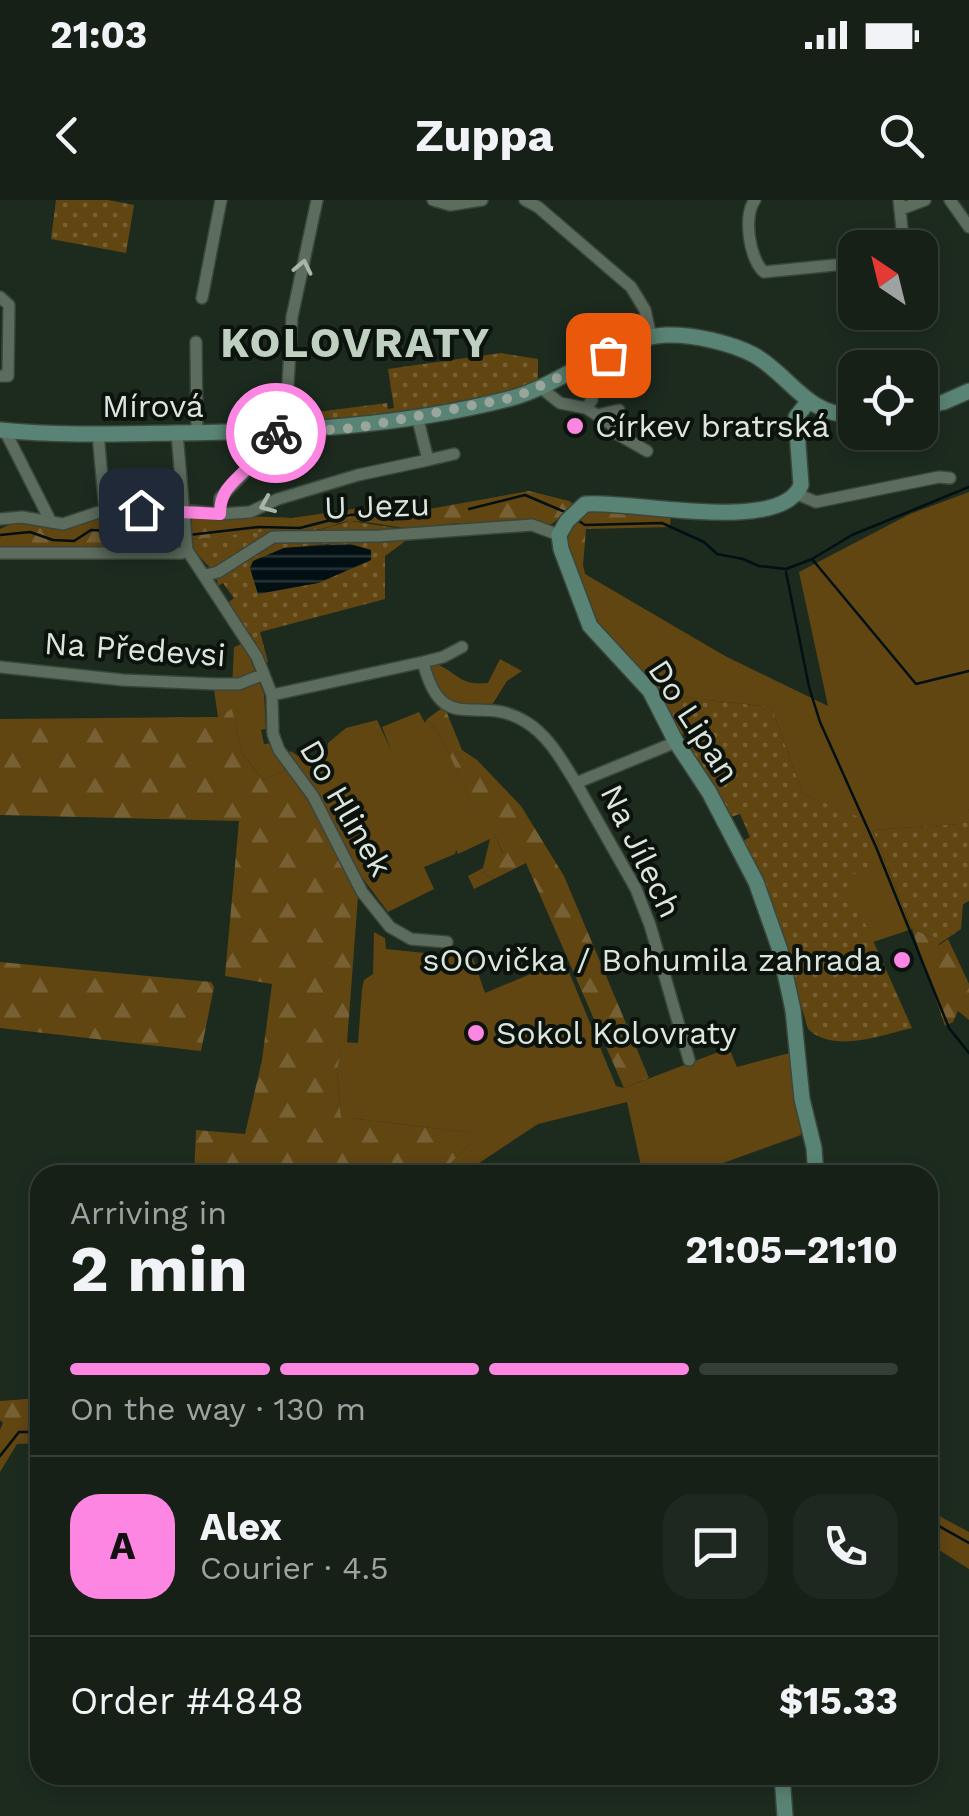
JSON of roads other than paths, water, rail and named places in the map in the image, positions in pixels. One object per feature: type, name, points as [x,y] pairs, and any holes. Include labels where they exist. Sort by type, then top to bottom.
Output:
[{"type":"street","points":[[202,298],[221,200]]},
{"type":"street","points":[[286,433],[292,317],[316,200]]},
{"type":"street","points":[[433,200],[450,204],[482,200]]},
{"type":"street","points":[[525,200],[631,287],[645,310],[650,337]]},
{"type":"street","points":[[755,200],[749,209],[754,261],[764,272],[838,265]]},
{"type":"street","points":[[902,230],[900,205],[925,200]]},
{"type":"street","points":[[950,200],[969,227]]},
{"type":"street","points":[[0,297],[8,305],[8,376],[0,376]]},
{"type":"street","name":"Mírová","points":[[3,431],[266,434],[356,428],[516,397],[630,343],[650,337],[688,336],[753,355],[808,402],[838,414]]},
{"type":"street","points":[[196,342],[196,434]]},
{"type":"street","points":[[586,366],[592,411],[619,435],[647,451]]},
{"type":"street","points":[[541,388],[560,403],[592,411],[620,410]]},
{"type":"street","points":[[938,403],[969,391]]},
{"type":"street","points":[[559,535],[567,520],[593,503],[689,512],[734,512],[782,504],[798,494],[802,482],[796,417],[808,402]]},
{"type":"street","points":[[417,416],[428,460]]},
{"type":"street","points":[[3,431],[51,522]]},
{"type":"street","points":[[98,434],[104,510]]},
{"type":"street","points":[[0,553],[182,553],[186,546],[177,434]]},
{"type":"street","points":[[220,514],[220,498],[256,461],[266,434]]},
{"type":"street","points":[[0,518],[22,517],[62,524],[104,510],[182,517],[250,512],[278,499],[358,475],[454,454]]},
{"type":"street","points":[[798,494],[816,502],[939,476],[950,478]]},
{"type":"street","name":"U Jezu","points":[[206,575],[218,572],[273,537],[379,536],[532,525],[559,535]]},
{"type":"street","name":"Do Lipan","points":[[559,535],[590,626],[650,691],[748,866],[780,950],[793,1010],[802,1099],[815,1165]]},
{"type":"street","name":"Do Hlinek","points":[[186,546],[247,637],[272,695],[279,750],[313,796],[362,892],[398,933],[411,939],[447,942]]},
{"type":"street","points":[[272,695],[422,662],[462,647]]},
{"type":"street","name":"Na Jílech","points":[[422,662],[429,686],[440,703],[459,710],[511,714],[550,744],[636,888],[689,1060]]},
{"type":"street","name":"Na Předevsi","points":[[0,666],[123,680],[216,684],[239,684],[264,674]]},
{"type":"street","points":[[576,783],[676,742]]},
{"type":"street","points":[[783,1785],[785,1816]]},
{"type":"waterway","points":[[576,519],[585,525],[662,523],[704,542],[717,554],[786,569],[812,559],[852,535],[969,487]]},
{"type":"waterway","points":[[469,509],[525,495],[565,512]]},
{"type":"waterway","points":[[189,535],[258,527],[300,528],[350,515],[370,514],[393,520]]},
{"type":"waterway","points":[[0,535],[30,532],[53,540],[74,541],[91,530],[181,534]]},
{"type":"waterway","points":[[812,559],[916,684],[969,671]]},
{"type":"waterway","points":[[786,572],[820,722],[876,847],[949,1028],[969,1053]]},
{"type":"waterway","points":[[0,1456],[19,1432],[30,1432]]},
{"type":"waterway","points":[[938,1526],[969,1543]]},
{"type":"place","name":"Církev bratrská","points":[[575,426]]},
{"type":"place","name":"sOOvička / Bohumila zahrada","points":[[902,960]]},
{"type":"place","name":"Sokol Kolovraty","points":[[476,1033]]},
{"type":"district","name":"KOLOVRATY","points":[[356,342]]}]
